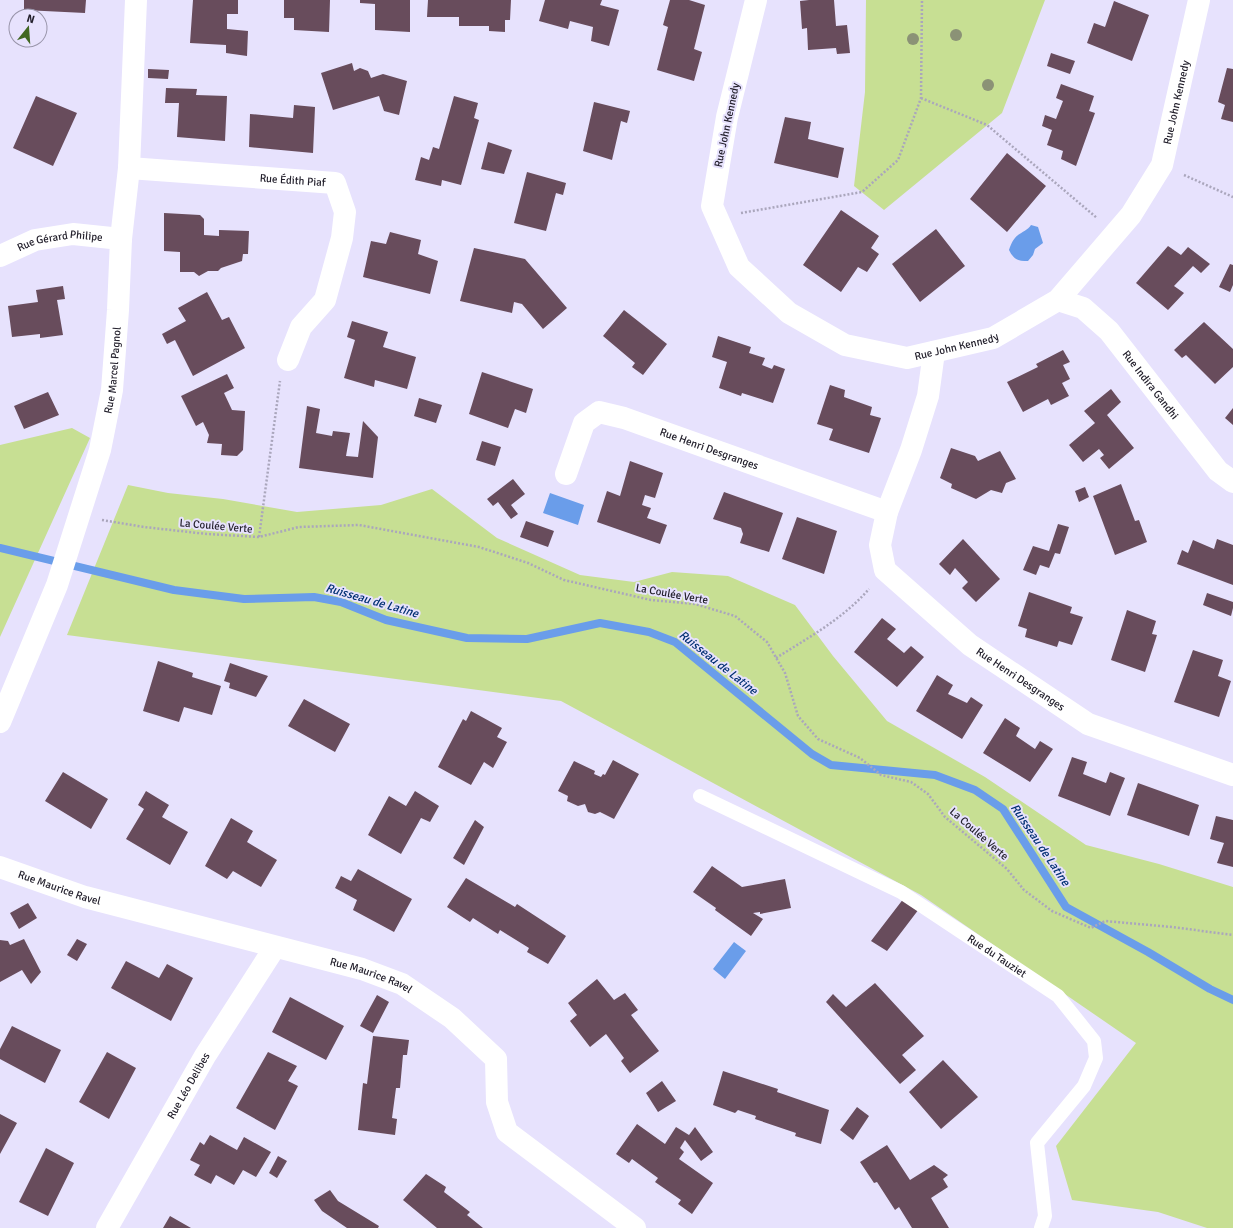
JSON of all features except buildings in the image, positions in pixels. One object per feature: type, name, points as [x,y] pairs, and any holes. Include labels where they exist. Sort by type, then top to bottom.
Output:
[{"type":"street","name":"Rue Marcel Pagnol","points":[[0,722],[64,562],[100,450],[112,390],[118,310],[121,239],[129,168],[136,0]]},
{"type":"street","name":"Rue John Kennedy","points":[[756,0],[726,125],[712,206],[716,217],[739,266],[789,313],[845,344],[907,358],[993,338],[1058,300],[1116,234],[1131,215],[1162,165],[1200,0]]},
{"type":"street","name":"Rue Édith Piaf","points":[[129,168],[335,183],[345,212],[342,238],[325,300],[301,327],[288,360]]},
{"type":"street","name":"Rue Gérard Philipe","points":[[0,256],[35,240],[73,234],[121,239]]},
{"type":"street","name":"Rue Indira Gandhi","points":[[1058,300],[1083,308],[1109,331],[1218,471],[1233,482]]},
{"type":"street","points":[[885,570],[880,546],[888,512],[911,450],[928,396],[934,352]]},
{"type":"street","name":"Rue Henri Desgranges","points":[[566,474],[584,423],[599,412],[624,418],[888,512]]},
{"type":"street","name":"Rue Henri Desgranges","points":[[885,570],[970,645],[1088,724],[1233,775]]},
{"type":"street","name":"Rue Maurice Ravel","points":[[0,867],[85,897],[362,969],[402,984],[452,1018],[496,1058],[497,1102],[507,1132],[634,1228]]},
{"type":"street","name":"Rue Léo Delibes","points":[[107,1228],[205,1056],[275,947]]},
{"type":"lane","name":"Rue du Tauziet","points":[[700,796],[901,892],[1058,996],[1094,1040],[1096,1058],[1084,1086],[1037,1142],[1045,1216],[1041,1228]]},
{"type":"path","points":[[716,217],[862,192],[898,160],[921,98],[922,0]]},
{"type":"path","points":[[921,98],[987,125],[1116,234]]},
{"type":"path","points":[[1162,165],[1233,197]]},
{"type":"path","points":[[258,537],[279,384],[288,360]]},
{"type":"path","name":"La Coulée Verte","points":[[79,516],[144,527],[207,534],[258,537],[299,527],[359,525],[479,547],[528,563],[564,580],[651,600],[695,604],[735,616],[767,642],[785,673],[798,716],[818,739],[860,758],[881,775],[911,782],[928,794],[945,817],[1007,869],[1024,890],[1052,911],[1092,928],[1105,921],[1172,927],[1233,935]]},
{"type":"path","points":[[776,658],[823,629],[860,600],[885,570]]},
{"type":"green space","points":[[866,0],[1045,0],[1002,113],[884,210],[854,186],[865,92]]},
{"type":"green space","points":[[72,428],[90,438],[0,637],[0,445]]},
{"type":"green space","points":[[128,485],[168,493],[223,499],[297,512],[381,505],[432,489],[497,538],[580,575],[634,582],[672,572],[728,576],[795,605],[833,656],[887,721],[985,777],[1086,845],[1159,864],[1233,887],[1233,1228],[1207,1228],[1158,1212],[1072,1200],[1056,1146],[1136,1043],[921,895],[561,701],[67,635]]},
{"type":"water","points":[[1031,225],[1038,227],[1043,243],[1035,249],[1033,255],[1028,261],[1019,260],[1013,256],[1009,250],[1016,237],[1027,230]]},
{"type":"water","points":[[550,493],[584,505],[578,525],[543,513]]},
{"type":"water","points":[[734,942],[746,951],[725,979],[713,969]]},
{"type":"waterway","name":"Ruisseau de Latine","points":[[0,548],[174,590],[244,599],[314,597],[341,602],[386,620],[467,638],[527,639],[600,623],[649,632],[675,642],[812,754],[831,765],[935,775],[975,790],[1003,809],[1066,907],[1148,952],[1210,989],[1233,1000]]}]
